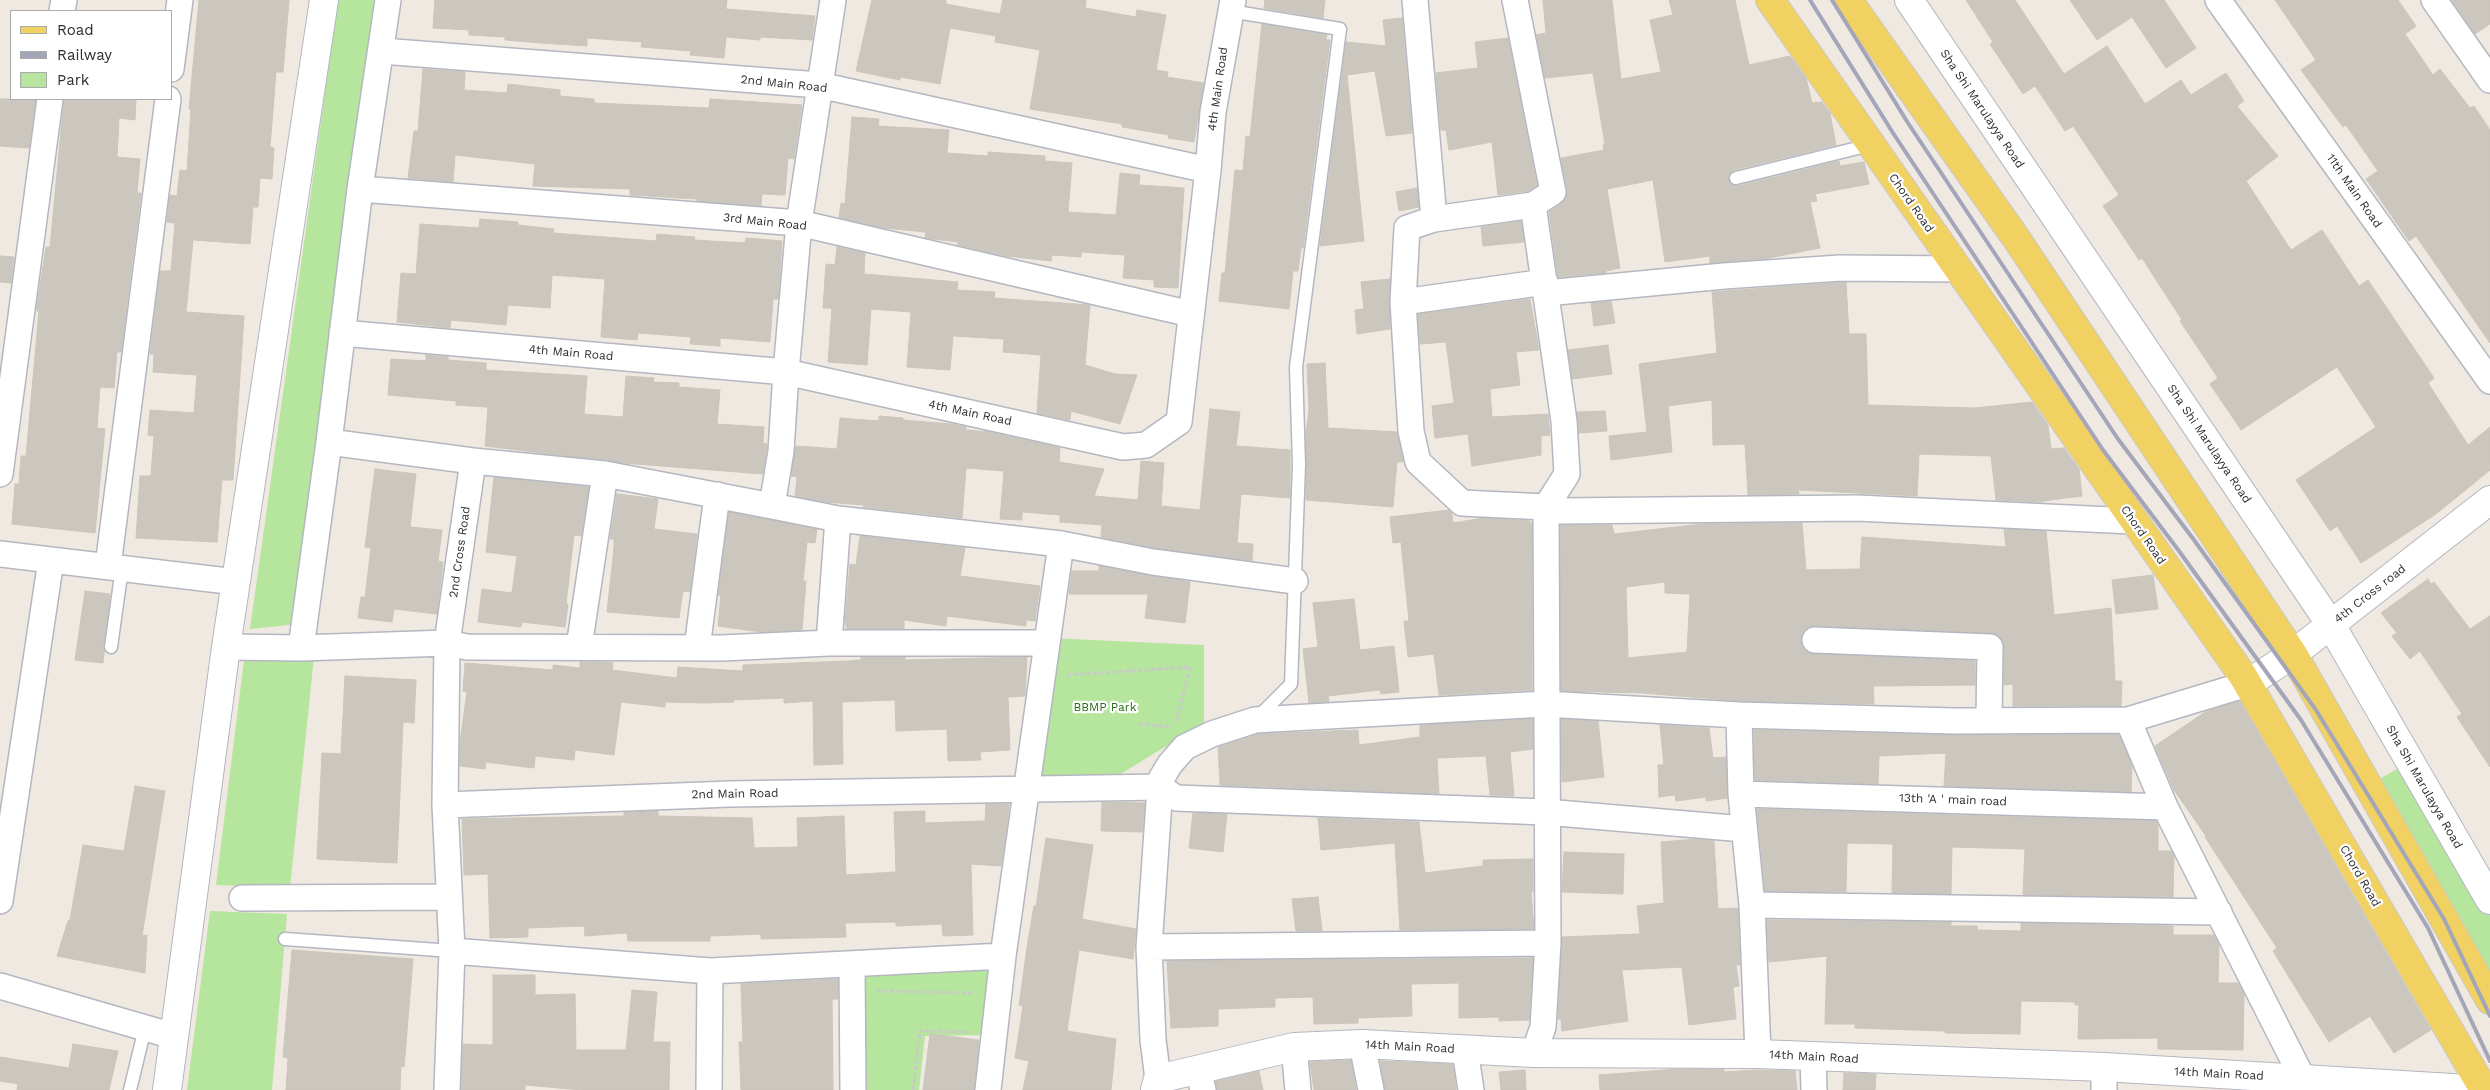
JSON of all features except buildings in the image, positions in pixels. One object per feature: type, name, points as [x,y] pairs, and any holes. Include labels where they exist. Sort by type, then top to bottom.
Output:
[{"type":"main road","name":"Chord Road","points":[[1770,0],[2247,684],[2485,1090]]},
{"type":"main road","points":[[1848,0],[2016,238],[2294,654],[2490,1000]]},
{"type":"street","points":[[172,61],[180,0]]},
{"type":"street","points":[[167,1090],[226,647],[324,0]]},
{"type":"street","points":[[300,648],[329,442],[360,189],[382,51],[388,0]]},
{"type":"street","points":[[772,506],[782,451],[786,372],[799,223],[833,0]]},
{"type":"street","points":[[1415,0],[1434,219]]},
{"type":"street","points":[[1516,0],[1553,192],[1533,205],[1434,219],[1407,228],[1403,302],[1412,431],[1418,462],[1462,503],[1546,507],[1560,512],[1857,508],[2132,521]]},
{"type":"street","name":"Sha Shi Marulayya Road","points":[[1909,0],[2331,625],[2490,900]]},
{"type":"street","name":"11th Main Road","points":[[2218,0],[2490,382]]},
{"type":"street","points":[[2434,0],[2490,80]]},
{"type":"street","name":"4th Main Road","points":[[342,333],[786,372],[1123,447],[1146,445],[1180,422],[1213,112],[1231,5]]},
{"type":"street","name":"2nd Main Road","points":[[382,51],[819,85],[1208,170]]},
{"type":"street","points":[[0,474],[50,100]]},
{"type":"street","points":[[115,567],[168,100]]},
{"type":"street","name":"3rd Main Road","points":[[360,189],[799,223],[1191,314]]},
{"type":"street","points":[[1533,205],[1564,421],[1567,474],[1546,507],[1545,704],[1548,942],[1543,1028],[1534,1053]]},
{"type":"street","points":[[1403,302],[1545,288],[1840,268],[1957,269]]},
{"type":"street","points":[[329,442],[473,461],[605,474],[838,519],[1061,544],[1153,562],[1295,581]]},
{"type":"street","name":"2nd Cross Road","points":[[448,1090],[452,951],[448,897],[446,805],[447,643],[473,461]]},
{"type":"street","points":[[579,647],[605,474]]},
{"type":"street","points":[[696,648],[717,495]]},
{"type":"street","name":"4th Cross road","points":[[2247,684],[2294,654],[2490,500]]},
{"type":"street","points":[[829,643],[838,519]]},
{"type":"street","points":[[988,1090],[1003,956],[1061,544]]},
{"type":"street","points":[[0,554],[236,582]]},
{"type":"street","points":[[0,901],[51,560]]},
{"type":"street","points":[[1815,640],[1990,646],[1989,720]]},
{"type":"street","points":[[226,647],[300,648],[447,643],[467,647],[696,648],[829,643],[1047,643]]},
{"type":"street","points":[[1157,1084],[1149,948],[1161,778],[1185,747],[1212,734],[1255,720],[1545,704],[1739,715],[1989,720],[2128,720],[2247,684]]},
{"type":"street","points":[[1739,715],[1741,794],[1752,905],[1758,1054]]},
{"type":"street","points":[[2128,720],[2165,807],[2304,1079]]},
{"type":"street","points":[[1160,787],[1176,798],[1546,812],[1744,829]]},
{"type":"street","name":"2nd Main Road","points":[[446,805],[730,794],[1160,787]]},
{"type":"street","name":"13th 'A ' main road","points":[[1741,794],[2165,807]]},
{"type":"street","points":[[242,898],[448,897]]},
{"type":"street","points":[[1752,905],[2219,912]]},
{"type":"street","points":[[1149,948],[1548,942]]},
{"type":"street","points":[[452,951],[710,971],[1003,956]]},
{"type":"street","points":[[852,965],[853,1090]]},
{"type":"street","points":[[709,1090],[710,971]]},
{"type":"street","points":[[0,986],[174,1036]]},
{"type":"street","points":[[1362,1044],[1371,1090]]},
{"type":"street","name":"14th Main Road","points":[[1157,1084],[1201,1080],[1294,1046],[1362,1044],[1534,1053],[1758,1054],[2104,1079],[2304,1079],[2485,1090]]},
{"type":"street","points":[[1294,1046],[1298,1090]]},
{"type":"street","points":[[1465,1050],[1471,1090]]},
{"type":"street","points":[[1813,1057],[1814,1090]]},
{"type":"lane","points":[[1231,5],[1340,28],[1296,367],[1299,465],[1290,684],[1255,720]]},
{"type":"lane","points":[[1736,178],[1870,145]]},
{"type":"lane","points":[[111,647],[115,567]]},
{"type":"lane","points":[[285,939],[452,951]]},
{"type":"lane","points":[[130,1090],[145,1028]]},
{"type":"path","points":[[1064,684],[1065,675],[1190,667],[1175,727],[1139,724]]},
{"type":"path","points":[[852,991],[974,993]]},
{"type":"path","points":[[914,1090],[920,1031],[974,1032]]},
{"type":"green space","points":[[338,0],[382,0],[300,624],[250,629]]},
{"type":"green space","name":"BBMP Park","points":[[1048,638],[1204,645],[1204,723],[1119,775],[1029,789]]},
{"type":"green space","points":[[314,657],[290,888],[216,885],[244,660]]},
{"type":"green space","points":[[2404,765],[2490,916],[2490,984],[2374,782]]},
{"type":"green space","points":[[210,911],[287,914],[272,1090],[187,1090]]},
{"type":"green space","points":[[992,969],[987,1035],[925,1036],[919,1090],[860,1090],[861,975]]},
{"type":"railway","points":[[1810,0],[1893,133],[2103,450],[2179,551],[2301,720],[2428,928],[2490,1061]]},
{"type":"railway","points":[[1832,0],[1908,123],[2118,439],[2194,540],[2316,710],[2444,919],[2490,1016]]}]
